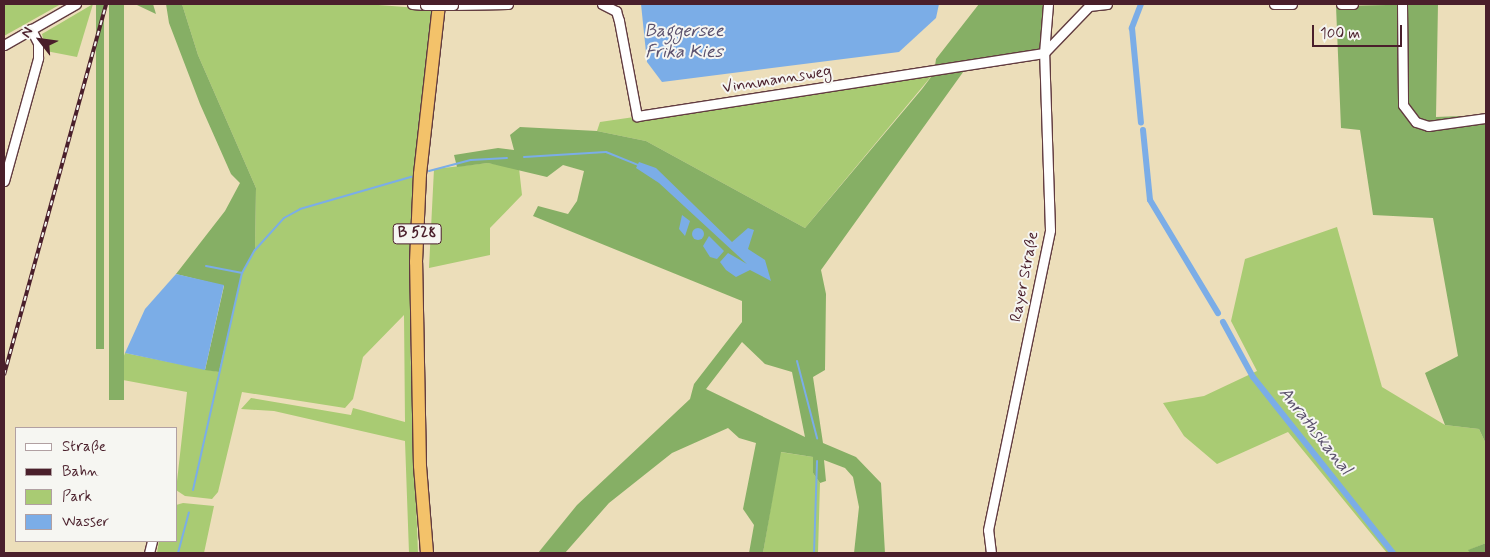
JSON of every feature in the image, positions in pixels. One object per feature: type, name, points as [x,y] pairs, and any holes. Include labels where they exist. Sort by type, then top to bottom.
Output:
[{"type":"highway","name":"B 528","points":[[427,553],[420,466],[416,262],[420,174],[439,4]]},
{"type":"street","points":[[4,45],[76,4]]},
{"type":"street","points":[[412,4],[453,6],[508,4]]},
{"type":"street","name":"Vinnmannsweg","points":[[602,4],[616,11],[637,116],[1044,52]]},
{"type":"street","name":"Rayer Straße","points":[[990,553],[988,530],[1050,230],[1044,52],[1048,4]]},
{"type":"street","points":[[1044,52],[1088,6],[1107,4]]},
{"type":"street","points":[[1274,4],[1292,4]]},
{"type":"street","points":[[1341,4],[1353,4]]},
{"type":"street","points":[[1402,4],[1403,105],[1416,122],[1428,126],[1446,122],[1486,118]]},
{"type":"street","points":[[4,181],[38,58],[38,43],[30,29]]},
{"type":"green space","points":[[5,4],[61,4],[4,36]]},
{"type":"green space","points":[[93,4],[77,57],[46,51],[42,34]]},
{"type":"green space","points":[[96,4],[104,4],[104,349],[96,349]]},
{"type":"green space","points":[[109,4],[124,4],[124,400],[109,400]]},
{"type":"green space","points":[[135,4],[153,4],[156,14],[139,6]]},
{"type":"green space","points":[[166,4],[182,4],[198,55],[256,188],[255,250],[242,273],[219,372],[205,370],[224,286],[176,274],[225,211],[240,183],[231,174],[200,104],[169,23]]},
{"type":"green space","points":[[182,4],[365,4],[432,9],[412,217],[410,340],[418,553],[409,553],[405,441],[274,411],[241,409],[251,398],[351,415],[353,408],[405,422],[404,315],[363,357],[353,399],[345,408],[242,392],[218,492],[212,499],[185,496],[178,491],[178,472],[187,392],[123,380],[117,375],[125,353],[219,372],[242,273],[255,250],[256,188],[198,55]]},
{"type":"green space","points":[[979,4],[1048,4],[1044,53],[966,68],[821,270],[826,294],[825,370],[813,377],[823,443],[856,457],[881,483],[885,553],[854,553],[859,507],[853,477],[845,468],[824,460],[826,481],[820,483],[813,473],[813,457],[781,452],[763,553],[749,553],[754,525],[743,509],[756,443],[739,438],[728,428],[672,453],[609,503],[565,553],[538,553],[577,505],[690,399],[694,384],[742,322],[742,301],[533,216],[538,206],[568,214],[577,201],[584,171],[563,165],[547,177],[488,163],[457,167],[454,155],[498,148],[514,150],[510,135],[520,127],[597,131],[646,141],[805,228],[922,89],[934,73],[936,59]],"holes":[[[742,342],[765,364],[792,372],[805,437],[706,389]]]},
{"type":"green space","points":[[1438,4],[1436,117],[1486,115],[1486,444],[1479,429],[1445,425],[1425,373],[1458,356],[1433,218],[1373,215],[1360,130],[1341,128],[1336,6]]},
{"type":"green space","points":[[934,73],[805,228],[646,141],[597,131],[600,122]]},
{"type":"green space","points":[[488,163],[519,168],[522,195],[490,228],[490,255],[429,268],[434,169]]},
{"type":"green space","points":[[1337,227],[1382,387],[1445,425],[1479,429],[1486,444],[1486,543],[1469,550],[1470,553],[1387,553],[1288,432],[1217,464],[1184,436],[1163,403],[1204,396],[1257,371],[1231,321],[1245,259]]},
{"type":"green space","points":[[780,452],[813,457],[813,473],[820,483],[818,553],[763,553]]},
{"type":"green space","points":[[183,503],[214,506],[204,553],[157,553],[159,542],[178,542],[178,504]]},
{"type":"green space","points":[[1486,543],[1486,553],[1470,553],[1468,550]]},
{"type":"water","name":"Baggersee Frika Kies","points":[[641,4],[939,4],[936,18],[899,52],[662,82],[647,62]]},
{"type":"water","points":[[639,162],[656,168],[732,242],[748,228],[754,230],[748,249],[765,260],[771,281],[750,270],[736,277],[726,270],[720,262],[728,253],[747,264],[659,183],[636,168]]},
{"type":"water","points":[[682,215],[690,221],[685,236],[679,229]]},
{"type":"water","points":[[696,228],[700,228],[704,234],[700,240],[696,240],[692,236],[692,232]]},
{"type":"water","points":[[709,236],[724,251],[717,259],[710,257],[703,246]]},
{"type":"water","points":[[176,274],[224,285],[205,370],[125,353],[145,309]]},
{"type":"waterway","name":"Anrathskanal","points":[[1141,4],[1132,28],[1141,123]]},
{"type":"waterway","name":"Anrathskanal","points":[[1143,130],[1150,200],[1218,313]]},
{"type":"waterway","points":[[524,157],[606,152],[638,165]]},
{"type":"waterway","points":[[429,171],[471,160],[507,158]]},
{"type":"waterway","points":[[193,490],[242,273],[255,250],[284,218],[300,209],[411,177]]},
{"type":"waterway","points":[[206,266],[242,273]]},
{"type":"waterway","name":"Anrathskanal","points":[[1223,322],[1253,377],[1393,553]]},
{"type":"waterway","points":[[797,361],[817,438]]},
{"type":"waterway","points":[[814,553],[817,461]]},
{"type":"waterway","points":[[178,553],[189,512]]},
{"type":"railway","points":[[4,375],[106,4]]}]
